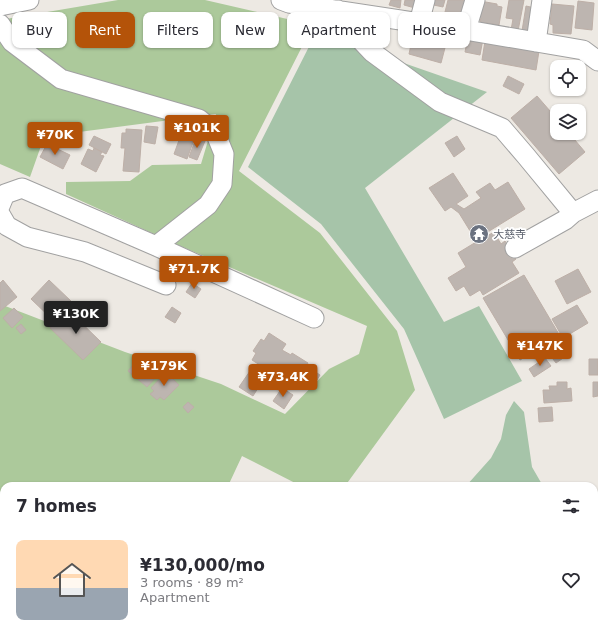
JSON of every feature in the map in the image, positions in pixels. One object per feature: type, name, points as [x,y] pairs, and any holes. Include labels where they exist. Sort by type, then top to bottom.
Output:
[{"type":"street","points":[[0,6],[30,0]]},
{"type":"street","points":[[281,0],[289,3],[348,8],[398,19]]},
{"type":"street","points":[[422,12],[425,0]]},
{"type":"street","points":[[470,17],[475,0]]},
{"type":"street","points":[[536,42],[542,0]]},
{"type":"street","points":[[348,8],[340,18],[372,52],[440,102],[502,128],[573,213]]},
{"type":"street","points":[[0,24],[12,42],[61,79],[199,119],[215,132],[224,154],[222,184],[208,205],[156,246]]},
{"type":"street","points":[[470,31],[536,42],[590,45],[598,61]]},
{"type":"street","points":[[0,206],[5,194],[22,188],[156,246],[314,318]]},
{"type":"street","points":[[515,248],[566,220],[573,213],[598,200]]},
{"type":"street","points":[[0,214],[7,226],[27,237],[85,252],[166,285]]},
{"type":"green space","points":[[118,0],[205,0],[257,12],[221,12],[221,48],[279,48],[279,17],[287,19],[287,48],[301,48],[239,171],[320,233],[397,331],[415,390],[348,482],[293,482],[242,456],[230,482],[0,482],[0,304],[125,352],[221,384],[285,414],[329,369],[359,354],[367,326],[178,245],[66,194],[66,182],[130,181],[152,165],[201,164],[216,114],[79,132],[42,143],[30,177],[0,164],[0,20],[12,18],[12,48],[67,48],[67,12],[47,12]]},
{"type":"green space","points":[[308,48],[368,48],[372,52],[487,92],[365,188],[444,322],[479,306],[522,381],[444,419],[404,329],[321,224],[248,167]]},
{"type":"green space","points":[[514,401],[524,412],[532,467],[541,482],[470,482],[491,458],[501,439],[506,415]]},
{"type":"building","points":[[391,0],[401,0],[400,8],[389,5]]},
{"type":"building","points":[[405,0],[417,0],[415,8],[404,5]]},
{"type":"building","points":[[429,0],[445,0],[443,7],[429,4]]},
{"type":"building","points":[[448,0],[461,0],[469,2],[466,12],[445,12]]},
{"type":"building","points":[[509,0],[524,0],[518,31],[511,30],[513,19],[506,18]]},
{"type":"building","points":[[480,1],[497,4],[497,6],[502,7],[499,25],[480,22],[481,18],[477,17]]},
{"type":"building","points":[[578,1],[594,3],[592,30],[575,28]]},
{"type":"building","points":[[552,4],[574,6],[571,34],[553,33],[553,25],[550,24]]},
{"type":"building","points":[[526,6],[535,8],[531,33],[522,31]]},
{"type":"building","points":[[470,36],[483,39],[480,55],[465,52],[466,48],[470,48]]},
{"type":"building","points":[[485,41],[539,51],[536,70],[482,60]]},
{"type":"building","points":[[410,48],[445,48],[441,63],[409,54]]},
{"type":"building","points":[[508,76],[524,84],[519,94],[503,86]]},
{"type":"building","points":[[537,96],[550,111],[550,140],[575,140],[585,152],[559,174],[511,118]]},
{"type":"building","points":[[146,126],[158,127],[155,144],[144,142]]},
{"type":"building","points":[[126,129],[142,130],[139,172],[123,171],[125,148],[121,148],[122,133],[126,133]]},
{"type":"building","points":[[182,132],[195,137],[187,159],[174,154]]},
{"type":"building","points":[[94,136],[111,144],[106,154],[89,145]]},
{"type":"building","points":[[457,136],[465,149],[454,157],[445,143]]},
{"type":"building","points":[[196,138],[205,141],[197,160],[189,157]]},
{"type":"building","points":[[47,144],[70,155],[63,169],[40,157]]},
{"type":"building","points":[[94,148],[102,152],[100,155],[104,156],[96,172],[81,164],[88,149],[93,151]]},
{"type":"building","name":"大慈寺","points":[[453,173],[468,196],[456,204],[464,209],[481,198],[476,192],[490,183],[495,190],[508,182],[525,209],[486,233],[487,236],[494,232],[501,244],[505,241],[516,259],[512,262],[519,273],[483,295],[480,290],[470,296],[464,286],[456,291],[448,278],[466,267],[458,253],[481,239],[479,237],[475,239],[459,213],[451,207],[445,211],[429,188]]},
{"type":"building","points":[[578,269],[591,292],[567,304],[555,281]]},
{"type":"building","points":[[524,275],[560,336],[520,360],[483,298]]},
{"type":"building","points":[[3,280],[17,297],[0,311],[0,283]]},
{"type":"building","points":[[49,280],[72,302],[54,321],[31,299]]},
{"type":"building","points":[[192,283],[201,289],[195,298],[186,292]]},
{"type":"building","points":[[577,305],[588,323],[563,338],[552,319]]},
{"type":"building","points":[[172,307],[181,313],[175,323],[165,317]]},
{"type":"building","points":[[14,308],[23,317],[12,328],[3,318]]},
{"type":"building","points":[[68,310],[101,342],[83,360],[50,328]]},
{"type":"building","points":[[21,324],[26,330],[21,334],[16,328]]},
{"type":"building","points":[[269,333],[286,344],[282,350],[291,355],[292,353],[308,363],[296,383],[273,365],[269,371],[252,360],[256,353],[253,351],[261,339],[264,341]]},
{"type":"building","points":[[561,348],[566,356],[556,363],[550,355]]},
{"type":"building","points":[[545,358],[551,366],[534,377],[529,369]]},
{"type":"building","points":[[138,359],[157,376],[147,387],[128,371]]},
{"type":"building","points":[[589,359],[598,359],[598,375],[589,375]]},
{"type":"building","points":[[250,371],[263,380],[253,396],[239,387]]},
{"type":"building","points":[[314,371],[320,375],[315,383],[309,379]]},
{"type":"building","points":[[166,372],[179,385],[164,400],[160,397],[157,400],[150,394],[154,391],[151,388]]},
{"type":"building","points":[[557,382],[567,382],[567,389],[571,388],[572,401],[544,403],[543,390],[550,390],[549,386],[557,386]]},
{"type":"building","points":[[593,382],[598,382],[598,396],[593,397]]},
{"type":"building","points":[[282,388],[293,395],[284,409],[273,401]]},
{"type":"building","points":[[188,402],[194,407],[188,413],[183,407]]},
{"type":"building","points":[[552,407],[553,421],[539,422],[538,408]]},
{"type":"place","name":"大慈寺","points":[[479,234]]}]
